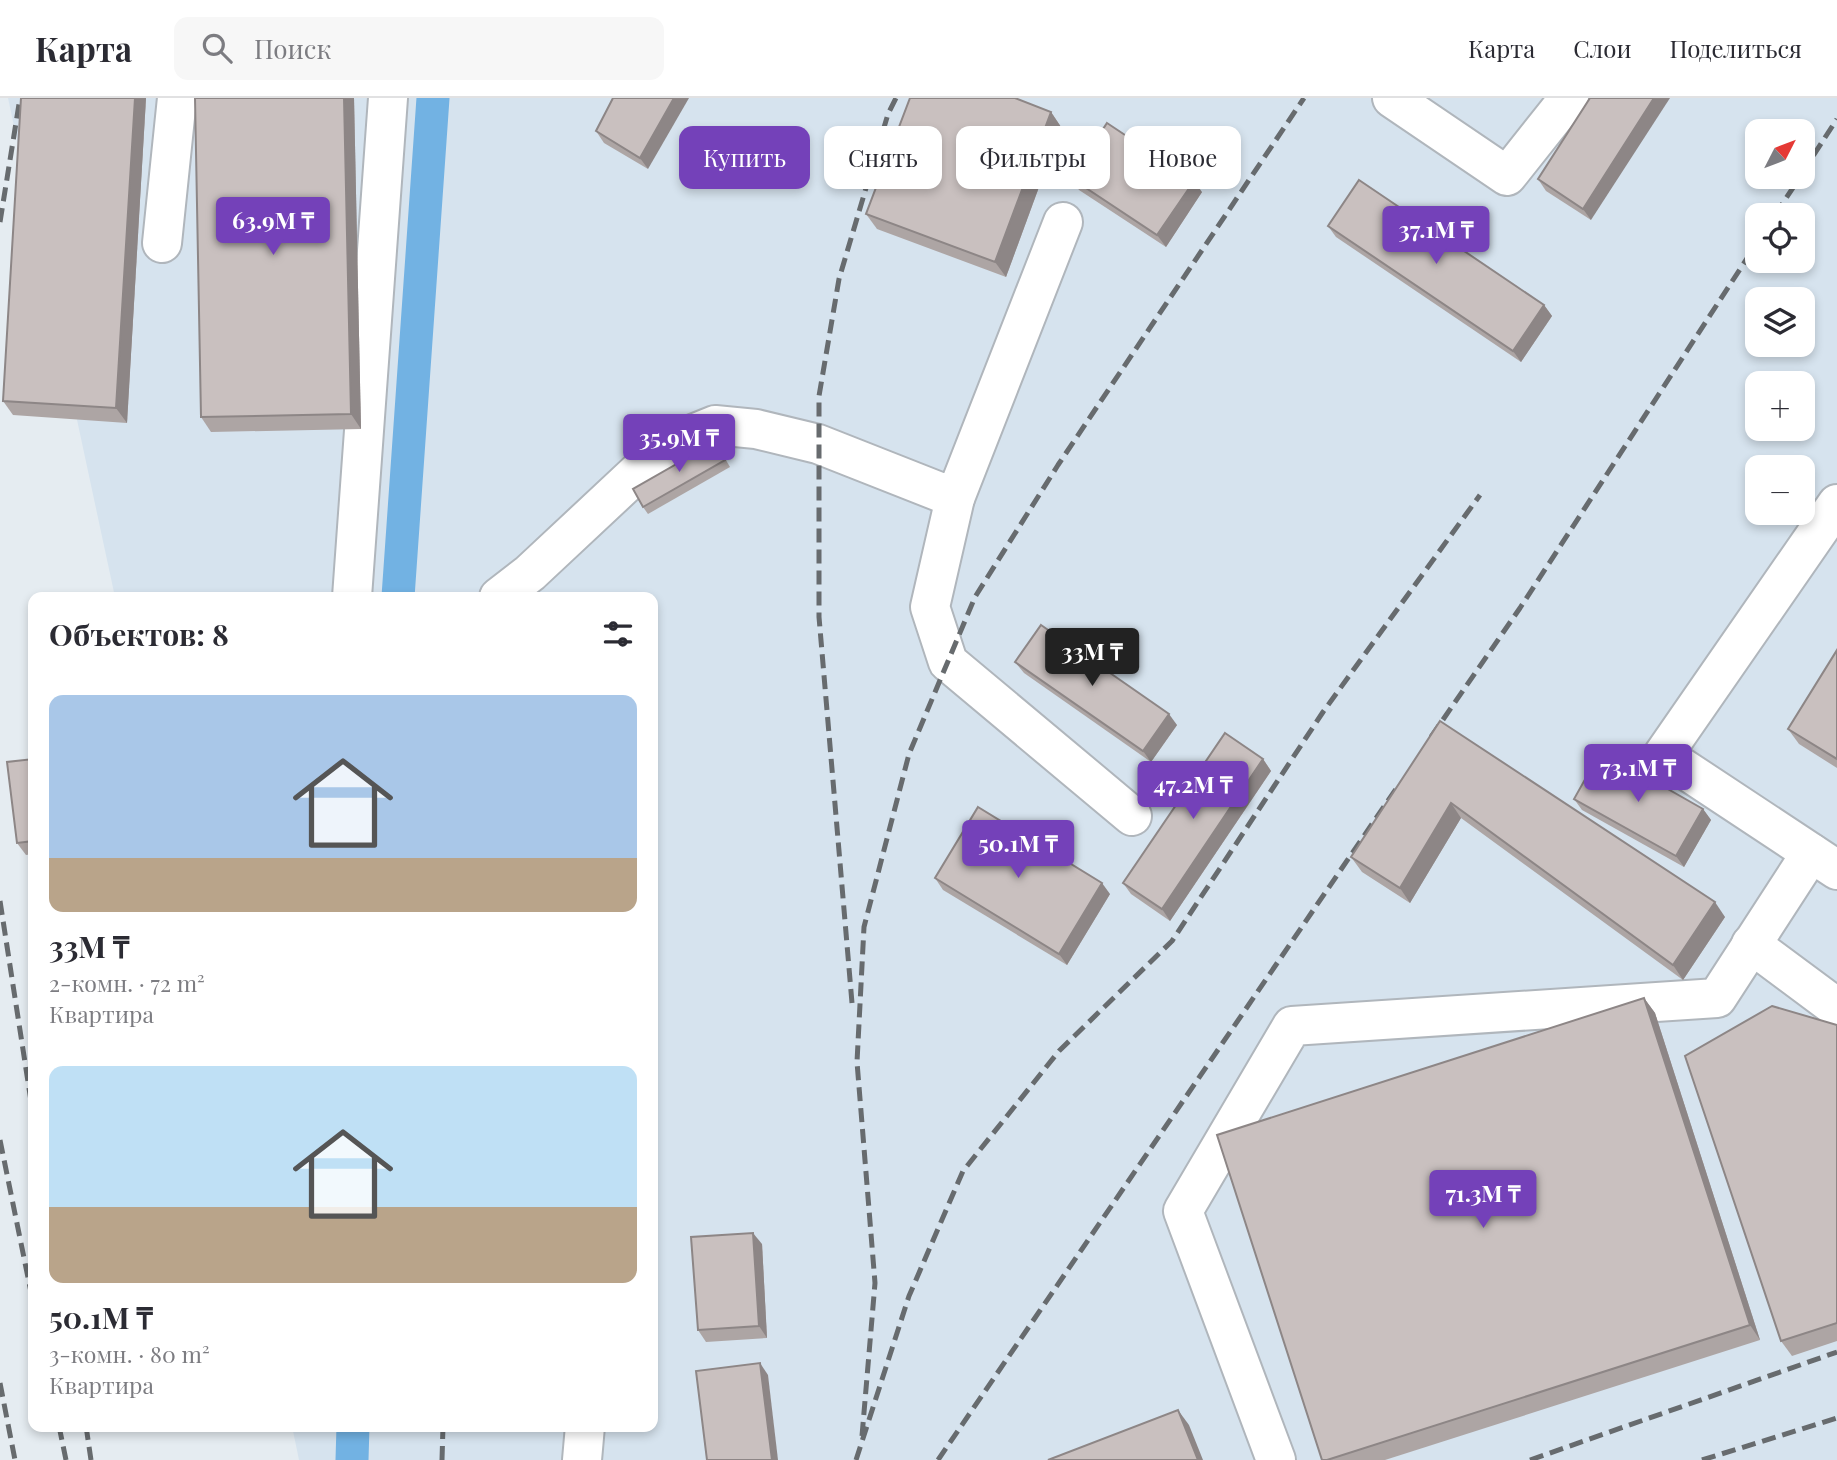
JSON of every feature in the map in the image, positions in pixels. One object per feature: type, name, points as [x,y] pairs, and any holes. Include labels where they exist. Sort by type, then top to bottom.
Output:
[{"type":"street","points":[[162,243],[177,98]]},
{"type":"street","points":[[352,592],[388,98]]},
{"type":"street","points":[[1392,98],[1507,176],[1569,98]]},
{"type":"street","points":[[1063,222],[955,498],[930,607],[948,663],[1132,816]]},
{"type":"street","points":[[514,592],[536,585],[668,444],[715,425],[755,429],[818,444],[955,498]]},
{"type":"street","points":[[1276,1460],[1183,1211],[1292,1026],[1717,998],[1751,944],[1824,862],[1663,755],[1837,504]]},
{"type":"street","points":[[1751,944],[1837,1009]]},
{"type":"street","points":[[582,1460],[584,1432]]},
{"type":"shaded area","points":[[8,98],[1837,98],[1837,1460],[299,1460],[293,1432],[658,1432],[658,592],[114,592]]},
{"type":"building","points":[[21,98],[135,98],[116,408],[3,401]]},
{"type":"building","points":[[195,98],[344,98],[351,414],[201,417]]},
{"type":"building","points":[[613,98],[674,98],[640,158],[596,131]]},
{"type":"building","points":[[910,98],[1015,98],[1051,112],[1046,126],[956,126],[956,189],[1022,189],[995,262],[866,214],[875,189],[942,189],[942,126],[899,126]]},
{"type":"building","points":[[1590,98],[1654,98],[1583,209],[1538,179]]},
{"type":"building","points":[[1107,123],[1124,134],[1124,189],[1189,189],[1157,235],[1088,189],[1110,189],[1110,126],[1105,126]]},
{"type":"building","points":[[1359,180],[1544,305],[1513,351],[1328,226]]},
{"type":"building","points":[[715,442],[725,460],[643,507],[633,489]]},
{"type":"building","points":[[1041,625],[1169,714],[1143,751],[1015,662]]},
{"type":"building","points":[[1837,650],[1837,759],[1788,729]]},
{"type":"building","points":[[1440,721],[1715,902],[1673,965],[1451,803],[1400,888],[1351,857]]},
{"type":"building","points":[[1225,733],[1263,759],[1162,909],[1123,883]]},
{"type":"building","points":[[1601,751],[1703,809],[1676,856],[1574,799]]},
{"type":"building","points":[[28,760],[28,842],[17,843],[7,762]]},
{"type":"building","points":[[978,807],[1102,883],[1059,954],[935,878]]},
{"type":"building","points":[[1644,998],[1750,1325],[1322,1460],[1217,1135]]},
{"type":"building","points":[[1772,1006],[1837,1025],[1837,1323],[1781,1341],[1685,1056]]},
{"type":"building","points":[[753,1233],[759,1326],[698,1330],[691,1237]]},
{"type":"building","points":[[760,1363],[772,1460],[707,1460],[696,1371]]},
{"type":"building","points":[[1178,1410],[1198,1460],[1048,1460]]},
{"type":"waterway","points":[[398,592],[433,98]]},
{"type":"waterway","points":[[352,1460],[353,1432]]},
{"type":"railway","points":[[0,222],[20,98]]},
{"type":"railway","points":[[852,1003],[819,617],[819,396],[839,279],[888,114],[896,98]]},
{"type":"railway","points":[[862,1436],[875,1283],[857,1062],[864,927],[909,754],[975,597],[1058,465],[1304,98]]},
{"type":"railway","points":[[1815,153],[1837,119]]},
{"type":"railway","points":[[1783,203],[1792,189]]},
{"type":"railway","points":[[1431,737],[1520,608],[1745,261]]},
{"type":"railway","points":[[856,1460],[909,1296],[963,1171],[1059,1051],[1172,941],[1323,712],[1480,495]]},
{"type":"railway","points":[[938,1460],[1398,786]]},
{"type":"railway","points":[[0,901],[28,1082]]},
{"type":"railway","points":[[0,1140],[28,1277]]},
{"type":"railway","points":[[1530,1460],[1837,1352]]},
{"type":"railway","points":[[0,1383],[15,1460]]},
{"type":"railway","points":[[1702,1460],[1837,1418]]},
{"type":"railway","points":[[60,1432],[66,1460]]},
{"type":"railway","points":[[87,1432],[91,1460]]},
{"type":"railway","points":[[442,1460],[443,1432]]}]
